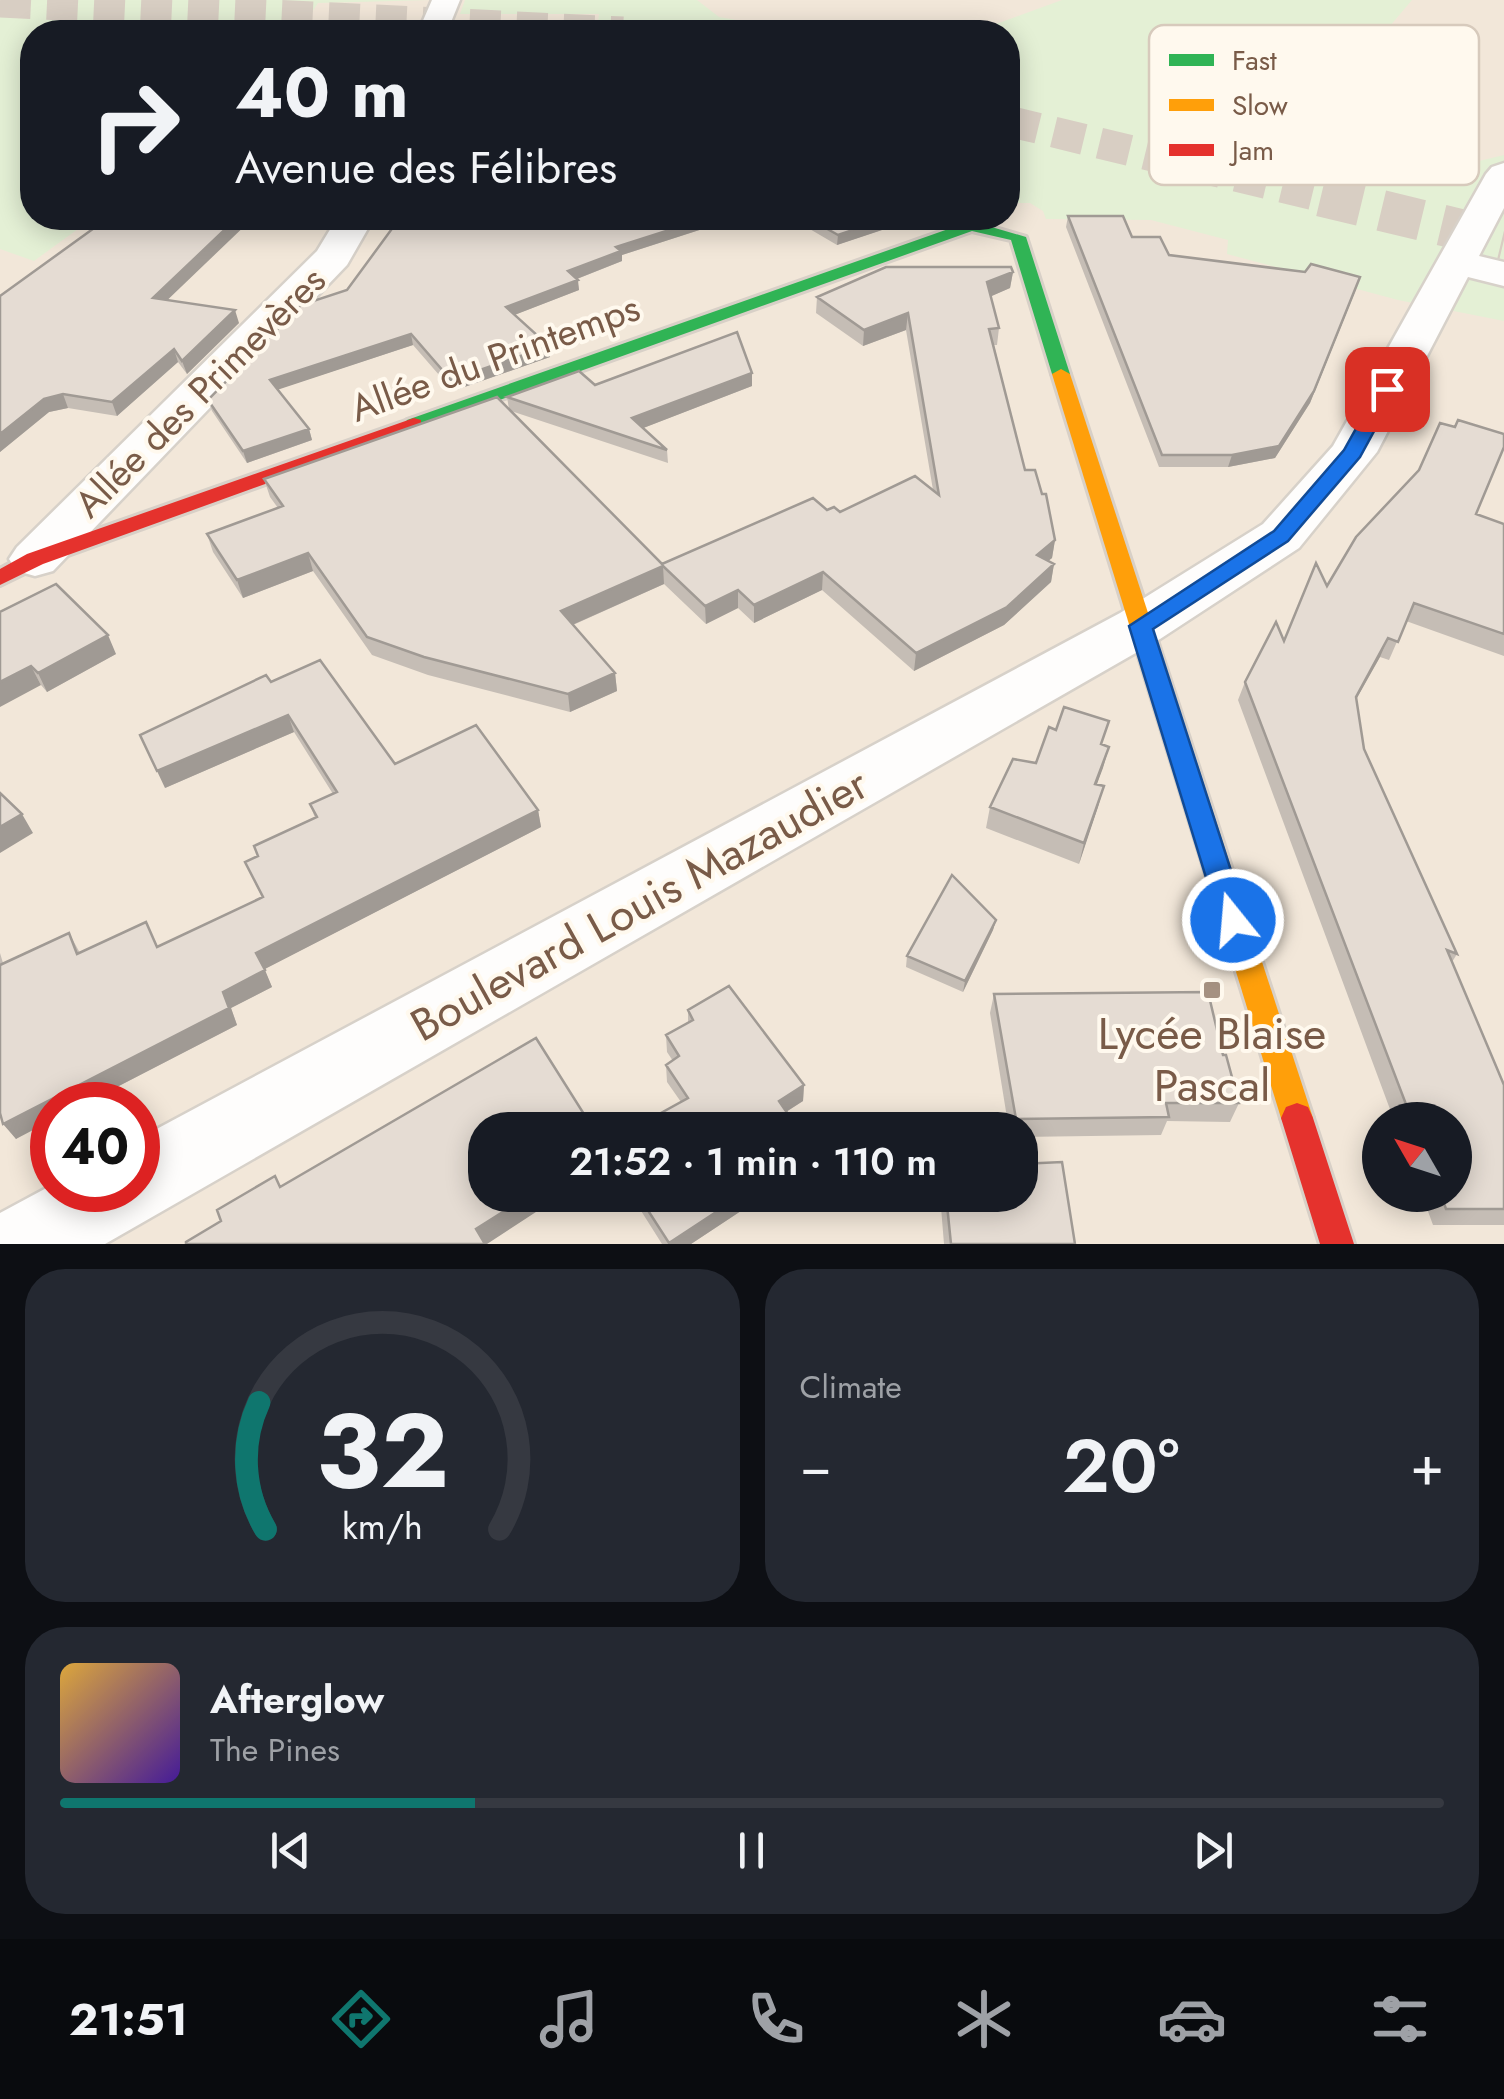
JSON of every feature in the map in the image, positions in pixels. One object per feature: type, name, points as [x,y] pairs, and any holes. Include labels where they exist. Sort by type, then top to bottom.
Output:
[{"type":"street","name":"Boulevard Louis Mazaudier","points":[[160,1170],[1140,626],[1281,536],[1353,452],[1504,174]]},
{"type":"street","name":"Allée des Primevères","points":[[17,568],[333,257],[349,230]]},
{"type":"street","name":"Allée du Printemps","points":[[17,568],[960,230]]},
{"type":"street","name":"Allée du Printemps","points":[[988,230],[1018,237],[1140,626]]},
{"type":"street","points":[[1456,262],[1504,274]]},
{"type":"street","points":[[1140,626],[1337,1244]]},
{"type":"street","points":[[25,1244],[82,1212]]},
{"type":"shaded area","points":[[0,0],[1504,0],[1504,1244],[0,1244]]},
{"type":"green space","points":[[0,0],[431,0],[318,3],[307,20],[20,20],[20,230],[77,230],[34,261],[0,249]]},
{"type":"green space","points":[[465,0],[697,0],[719,17],[737,20],[598,20],[599,14],[460,14]]},
{"type":"green space","points":[[1062,0],[1412,0],[1391,25],[1149,25],[1149,185],[1479,185],[1479,161],[1504,155],[1504,321],[1398,300],[1227,254],[1228,240],[1151,220],[1046,219],[1043,211],[1030,203],[1020,203],[1020,20],[1007,20]]},
{"type":"building","points":[[1068,216],[1123,216],[1132,237],[1160,237],[1169,255],[1305,272],[1311,264],[1360,277],[1314,391],[1279,446],[1232,455],[1162,455]]},
{"type":"building","points":[[91,230],[224,230],[153,298],[235,310],[182,361],[174,349],[112,402],[63,394],[44,399],[0,434],[0,296]]},
{"type":"building","points":[[391,230],[669,230],[616,247],[621,251],[568,271],[578,280],[506,307],[549,346],[451,380],[411,334],[270,380],[309,429],[243,451],[208,400],[301,305],[347,290]]},
{"type":"building","points":[[886,267],[1011,267],[1013,272],[987,282],[999,328],[989,329],[1025,470],[1035,470],[1042,494],[1046,494],[1055,540],[1037,555],[1054,564],[1007,607],[916,653],[823,572],[754,605],[738,590],[705,606],[663,566],[561,611],[615,673],[568,694],[424,657],[367,637],[308,553],[237,580],[207,534],[283,506],[264,479],[497,397],[662,564],[813,498],[827,510],[834,507],[840,512],[915,476],[939,495],[908,313],[864,330],[817,297]]},
{"type":"building","points":[[737,332],[752,373],[632,418],[667,450],[507,397],[579,371],[595,385]]},
{"type":"building","points":[[1458,420],[1504,434],[1504,447],[1476,514],[1504,524],[1504,634],[1414,603],[1398,642],[1388,638],[1356,697],[1364,749],[1457,954],[1447,950],[1504,1085],[1504,1209],[1472,1209],[1472,1102],[1405,1102],[1245,682],[1276,622],[1284,641],[1316,563],[1327,586],[1356,537],[1419,470],[1440,423],[1455,427]]},
{"type":"building","points":[[56,584],[108,635],[38,673],[31,666],[0,682],[0,612]]},
{"type":"building","points":[[320,660],[395,764],[476,725],[538,810],[256,953],[265,970],[223,992],[229,1008],[85,1082],[30,1082],[30,1110],[3,1124],[0,965],[69,933],[77,954],[146,922],[157,947],[263,897],[245,862],[258,856],[254,846],[317,817],[310,804],[337,792],[288,715],[157,771],[140,735],[266,675],[271,682]]},
{"type":"building","points":[[1064,707],[1109,721],[1101,744],[1109,747],[1095,784],[1104,786],[1084,843],[990,807],[1013,759],[1036,763],[1049,727],[1056,730]]},
{"type":"building","points":[[0,793],[22,814],[0,827]]},
{"type":"building","points":[[952,875],[996,920],[965,981],[907,956]]},
{"type":"building","points":[[729,986],[804,1085],[779,1101],[787,1112],[663,1112],[688,1098],[666,1065],[679,1056],[666,1035],[693,1020],[688,1010]]},
{"type":"building","points":[[1208,992],[1239,1103],[1166,1103],[1169,1117],[1038,1119],[1038,1112],[1015,1112],[994,994]]},
{"type":"building","points":[[536,1038],[583,1112],[468,1112],[468,1212],[503,1212],[476,1229],[485,1244],[186,1244],[221,1221],[217,1210],[275,1176],[280,1187]]},
{"type":"building","points":[[1062,1162],[1075,1244],[951,1244],[948,1212],[1038,1212],[1038,1163]]},
{"type":"building","points":[[649,1212],[716,1212],[669,1243]]},
{"type":"tunnel","points":[[0,2],[374,20]]},
{"type":"tunnel","points":[[1020,124],[1149,155]]},
{"type":"tunnel","points":[[1273,185],[1331,199]]},
{"type":"tunnel","points":[[1321,196],[1504,240]]},
{"type":"traffic: fast","points":[[414,424],[960,230]]},
{"type":"traffic: fast","points":[[988,230],[1018,237],[1061,374]]},
{"type":"traffic: slow","points":[[1061,374],[1297,1118]]},
{"type":"traffic: jam","points":[[0,578],[35,559],[414,424]]},
{"type":"traffic: jam","points":[[1297,1118],[1337,1244]]},
{"type":"place","name":"Lycée Blaise Pascal","points":[[1212,990]]},
{"type":"route","points":[[1233,920],[1140,626],[1281,536],[1353,452],[1387,389]]}]
